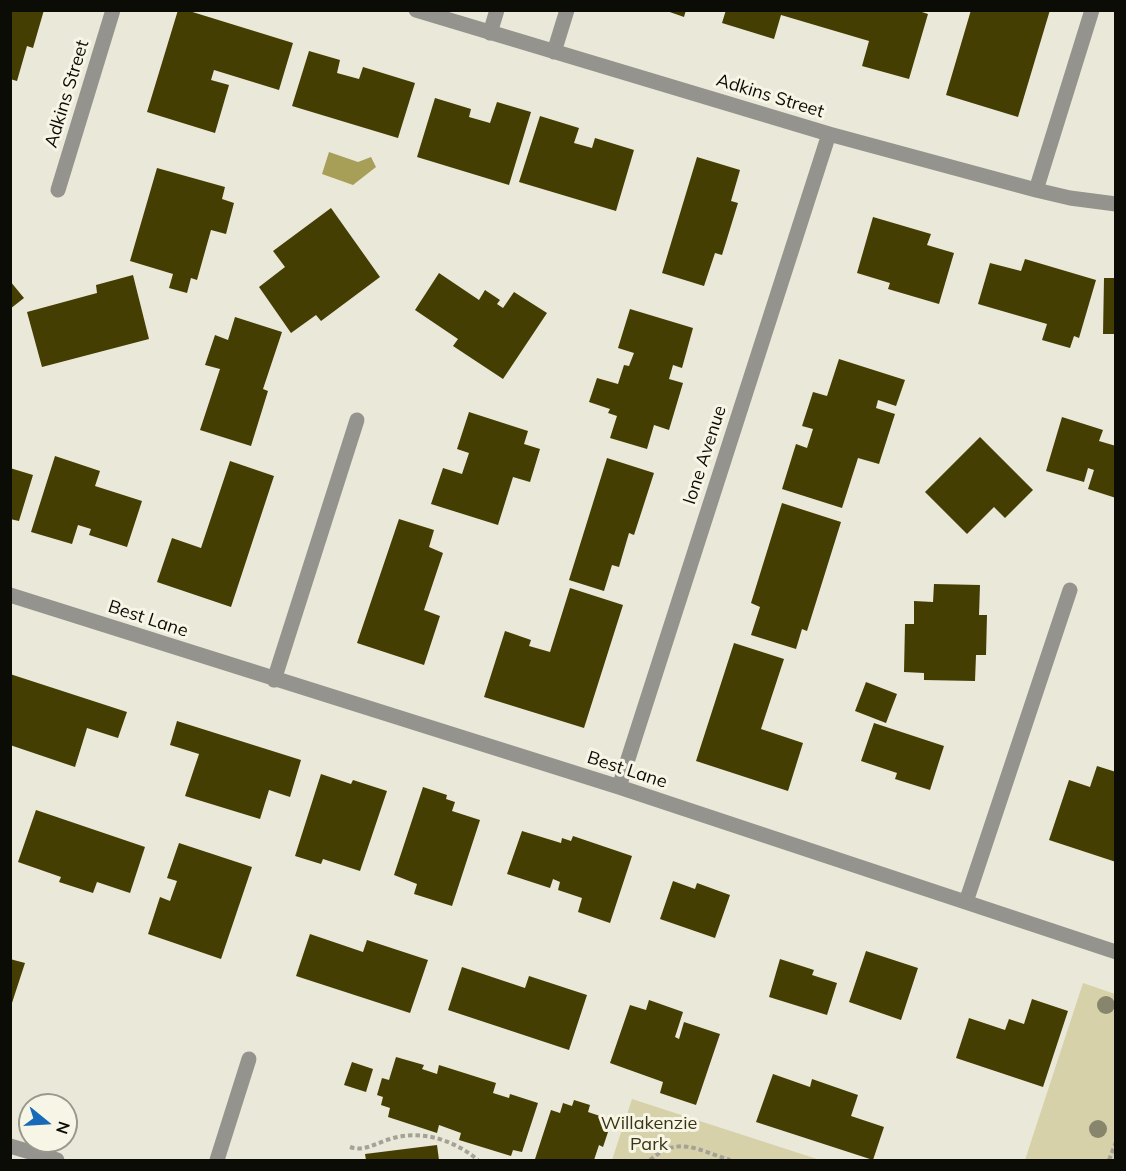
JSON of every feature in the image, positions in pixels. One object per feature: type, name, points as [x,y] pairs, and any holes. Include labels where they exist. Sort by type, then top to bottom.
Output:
[{"type":"street","name":"Adkins Street","points":[[58,190],[113,10]]},
{"type":"street","name":"Adkins Street","points":[[416,10],[829,134],[1036,190],[1070,198],[1116,204]]},
{"type":"street","points":[[490,33],[497,10]]},
{"type":"street","points":[[555,52],[567,10]]},
{"type":"street","points":[[1036,190],[1092,10]]},
{"type":"street","name":"Ione Avenue","points":[[619,787],[829,134]]},
{"type":"street","points":[[274,680],[357,420]]},
{"type":"street","points":[[966,902],[1070,590]]},
{"type":"street","name":"Best Lane","points":[[10,596],[619,787],[1116,952]]},
{"type":"street","points":[[217,1161],[249,1059]]},
{"type":"street","points":[[10,1146],[57,1161]]},
{"type":"path","points":[[350,1148],[363,1150],[392,1138],[428,1136],[459,1147],[478,1161]]},
{"type":"path","points":[[1109,1161],[1116,1142]]},
{"type":"path","points":[[650,1161],[667,1149],[679,1145],[730,1161]]},
{"type":"green space","points":[[1083,983],[1115,994],[1115,1160],[1025,1160]]},
{"type":"green space","name":"Willakenzie Park","points":[[632,1099],[820,1160],[612,1160]]},
{"type":"shaded area","points":[[329,152],[358,162],[371,157],[376,167],[353,185],[322,174]]},
{"type":"building","points":[[10,10],[44,10],[33,48],[27,46],[17,81],[10,79]]},
{"type":"building","points":[[178,10],[186,10],[293,43],[279,90],[214,70],[211,80],[229,85],[215,133],[147,112]]},
{"type":"building","points":[[664,10],[686,10],[684,17]]},
{"type":"building","points":[[726,10],[916,10],[928,14],[909,79],[862,66],[869,41],[781,15],[774,39],[722,23]]},
{"type":"building","points":[[971,10],[1050,10],[1018,117],[946,95]]},
{"type":"building","points":[[309,51],[340,60],[337,73],[359,79],[363,67],[415,83],[398,138],[292,106]]},
{"type":"building","points":[[435,98],[471,109],[469,117],[490,123],[497,102],[531,112],[509,185],[417,157]]},
{"type":"building","points":[[540,116],[579,128],[574,143],[592,148],[595,138],[634,150],[616,211],[519,182]]},
{"type":"building","points":[[697,157],[740,170],[731,201],[738,203],[722,255],[715,253],[704,286],[662,273]]},
{"type":"building","points":[[157,168],[225,187],[222,199],[234,203],[226,234],[211,230],[197,280],[191,278],[187,293],[169,288],[173,274],[130,261]]},
{"type":"building","points":[[331,208],[380,277],[321,321],[316,315],[291,333],[259,287],[285,267],[273,251]]},
{"type":"building","points":[[873,217],[931,234],[927,245],[954,253],[939,304],[888,289],[890,283],[857,273]]},
{"type":"building","points":[[1025,259],[1096,280],[1079,338],[1074,336],[1070,348],[1042,340],[1047,324],[978,304],[990,263],[1021,271]]},
{"type":"building","points":[[439,273],[479,300],[485,290],[500,300],[497,304],[503,308],[514,292],[547,313],[503,379],[453,346],[458,339],[415,310]]},
{"type":"building","points":[[133,275],[149,339],[42,367],[27,312],[97,293],[96,285]]},
{"type":"building","points":[[1104,278],[1116,278],[1116,334],[1103,334]]},
{"type":"building","points":[[10,281],[24,298],[10,309]]},
{"type":"building","points":[[630,309],[693,328],[682,368],[673,365],[669,379],[683,383],[669,430],[654,425],[647,449],[610,438],[617,416],[608,413],[610,409],[589,402],[597,378],[618,384],[624,365],[629,366],[634,353],[618,348]]},
{"type":"building","points":[[235,317],[282,332],[263,389],[268,391],[251,446],[200,430],[220,369],[205,365],[215,335],[228,340]]},
{"type":"building","points":[[839,359],[905,380],[896,406],[878,400],[876,408],[895,414],[879,464],[858,458],[842,508],[782,489],[796,444],[807,448],[813,429],[802,426],[813,392],[827,396]]},
{"type":"building","points":[[469,412],[528,431],[524,444],[540,449],[530,482],[513,477],[498,525],[431,504],[443,468],[462,474],[469,453],[457,449]]},
{"type":"building","points":[[1062,417],[1103,430],[1099,441],[1116,446],[1116,498],[1088,489],[1094,470],[1088,468],[1084,482],[1046,471]]},
{"type":"building","points":[[980,437],[1033,490],[1005,518],[994,507],[967,534],[925,492]]},
{"type":"building","points":[[55,456],[100,471],[95,486],[142,501],[127,547],[89,535],[91,529],[78,525],[72,544],[31,532]]},
{"type":"building","points":[[607,458],[654,473],[634,535],[629,533],[619,567],[612,565],[604,591],[569,580]]},
{"type":"building","points":[[230,461],[274,476],[231,607],[157,582],[172,538],[201,548]]},
{"type":"building","points":[[10,468],[33,475],[19,521],[10,519]]},
{"type":"building","points":[[782,503],[841,522],[807,631],[802,629],[796,649],[751,635],[760,607],[751,603]]},
{"type":"building","points":[[399,519],[434,530],[429,547],[443,553],[424,610],[440,616],[424,665],[357,643]]},
{"type":"building","points":[[934,584],[980,585],[979,615],[987,615],[986,655],[976,655],[975,681],[924,680],[924,673],[904,672],[905,624],[914,624],[914,601],[933,602]]},
{"type":"building","points":[[570,588],[623,605],[584,728],[484,697],[505,631],[531,640],[529,646],[550,652]]},
{"type":"building","points":[[734,643],[784,659],[761,729],[803,743],[788,791],[696,761]]},
{"type":"building","points":[[10,674],[127,712],[118,738],[87,728],[75,767],[10,745]]},
{"type":"building","points":[[866,682],[897,694],[886,723],[855,711]]},
{"type":"building","points":[[177,721],[301,760],[290,797],[269,790],[260,819],[185,796],[199,754],[170,745]]},
{"type":"building","points":[[874,723],[944,746],[930,790],[895,779],[897,773],[861,761]]},
{"type":"building","points":[[1097,766],[1116,772],[1116,862],[1049,840],[1069,780],[1090,787]]},
{"type":"building","points":[[321,774],[351,784],[353,780],[387,791],[360,871],[323,859],[321,864],[295,856]]},
{"type":"building","points":[[423,787],[447,795],[446,799],[455,802],[452,811],[480,820],[452,906],[414,894],[417,884],[394,875]]},
{"type":"building","points":[[36,810],[145,847],[130,893],[97,882],[93,893],[59,882],[61,877],[18,862]]},
{"type":"building","points":[[522,831],[561,843],[562,838],[571,841],[573,836],[632,856],[610,923],[578,912],[582,898],[558,890],[560,882],[553,879],[550,888],[507,874]]},
{"type":"building","points":[[179,843],[252,867],[221,959],[148,934],[160,897],[170,901],[177,881],[167,878]]},
{"type":"building","points":[[673,881],[695,889],[697,883],[730,895],[715,938],[660,919]]},
{"type":"building","points":[[310,934],[363,952],[367,940],[428,960],[410,1013],[296,976]]},
{"type":"building","points":[[866,951],[918,968],[901,1020],[849,1002]]},
{"type":"building","points":[[10,959],[25,963],[11,1006],[10,1006]]},
{"type":"building","points":[[780,959],[814,970],[812,975],[837,983],[827,1015],[769,997]]},
{"type":"building","points":[[462,967],[525,988],[529,976],[587,995],[569,1050],[448,1010]]},
{"type":"building","points":[[1032,999],[1068,1011],[1043,1087],[956,1058],[969,1018],[1005,1030],[1009,1019],[1024,1024]]},
{"type":"building","points":[[649,1000],[683,1012],[675,1037],[679,1039],[684,1022],[720,1034],[696,1105],[660,1093],[663,1082],[610,1063],[630,1005],[646,1010]]},
{"type":"building","points":[[396,1057],[424,1065],[422,1069],[437,1074],[439,1065],[496,1083],[493,1093],[509,1098],[510,1094],[538,1103],[522,1152],[513,1150],[511,1156],[459,1140],[461,1133],[439,1125],[437,1133],[388,1117],[390,1108],[381,1105],[383,1097],[377,1095],[382,1078],[389,1080]]},
{"type":"building","points":[[352,1062],[373,1069],[366,1092],[344,1085]]},
{"type":"building","points":[[773,1074],[810,1087],[812,1079],[858,1095],[851,1116],[884,1127],[873,1160],[756,1122]]},
{"type":"building","points":[[574,1100],[590,1105],[588,1112],[612,1120],[603,1147],[599,1145],[594,1160],[535,1159],[551,1110],[560,1113],[563,1103],[572,1106]]},
{"type":"building","points":[[437,1145],[439,1160],[366,1160],[365,1154]]}]
